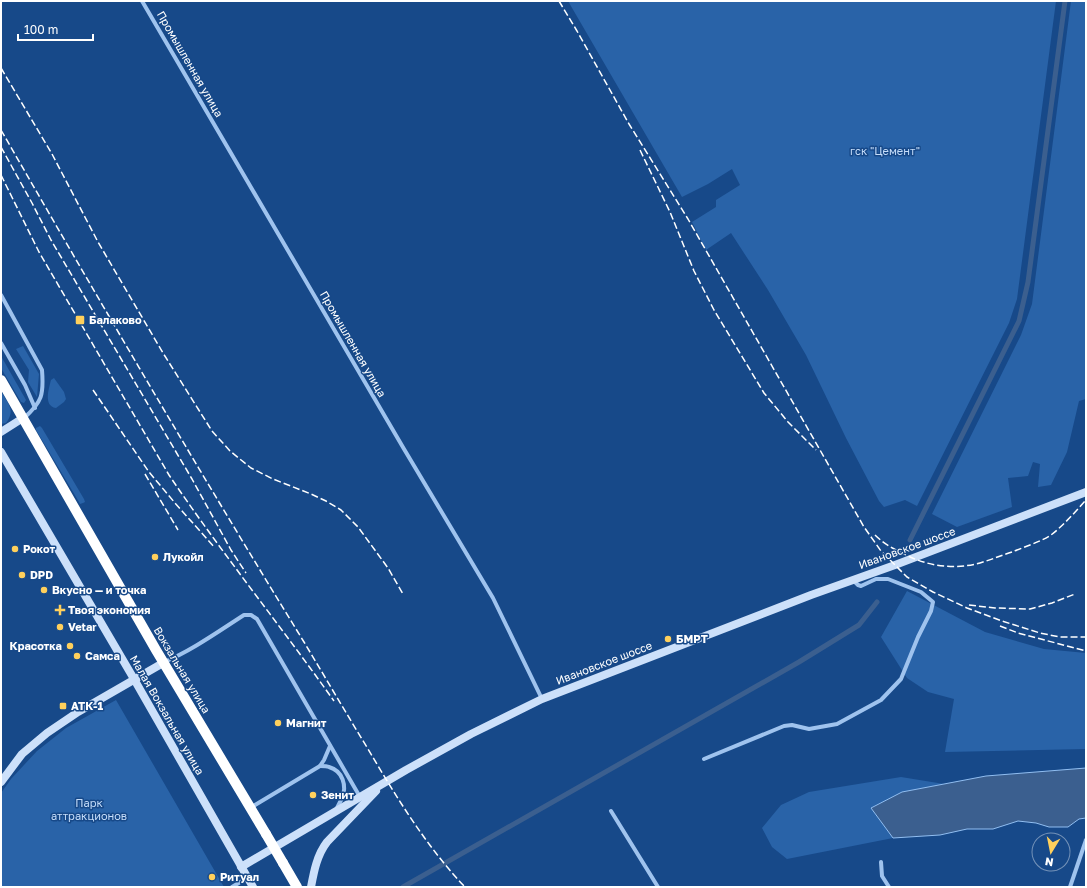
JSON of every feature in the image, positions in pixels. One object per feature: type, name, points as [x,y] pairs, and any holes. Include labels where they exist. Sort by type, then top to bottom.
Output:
[{"type":"highway","name":"Вокзальная улица","points":[[1,380],[163,663],[297,887]]},
{"type":"street","name":"Промышленная улица","points":[[142,1],[404,449],[493,598],[542,699]]},
{"type":"street","points":[[1,294],[42,370],[43,380],[42,391],[35,408],[23,418],[1,432]]},
{"type":"street","points":[[1,343],[35,408]]},
{"type":"street","name":"Малая Вокзальная улица","points":[[1,452],[134,679],[253,887]]},
{"type":"street","name":"Ивановское шоссе","points":[[241,867],[406,770],[471,734],[542,699],[775,609],[1086,492]]},
{"type":"street","points":[[704,759],[784,726],[808,729],[837,724],[881,700],[901,679],[918,637],[931,611],[933,602],[920,592],[888,579],[876,579],[861,586],[853,580]]},
{"type":"street","points":[[1,782],[22,754],[47,733],[78,712],[193,647],[244,615],[252,615],[257,619],[360,797]]},
{"type":"street","points":[[250,808],[320,766],[330,746]]},
{"type":"street","points":[[320,766],[329,767],[338,771],[343,778],[344,789],[342,798],[334,812]]},
{"type":"street","points":[[311,887],[313,875],[322,849],[381,785]]},
{"type":"street","points":[[611,811],[658,887]]},
{"type":"street","points":[[1070,887],[1086,840]]},
{"type":"street","points":[[881,862],[882,876],[889,887]]},
{"type":"street","points":[[232,887],[248,878]]},
{"type":"green space","name":"гск \"Цемент\"","points":[[568,1],[1056,1],[1017,299],[1009,323],[917,506],[905,500],[884,507],[879,501],[846,438],[806,355],[768,290],[731,233],[706,250],[692,222],[716,207],[716,200],[740,185],[732,169],[708,184],[682,197]]},
{"type":"green space","points":[[1071,1],[1086,1],[1086,399],[1079,401],[1067,452],[1051,485],[1038,487],[1040,464],[1033,462],[1028,476],[1008,478],[1012,507],[957,527],[932,514],[1021,335],[1032,304]]},
{"type":"green space","points":[[23,346],[39,374],[37,397],[28,382],[29,370],[16,349]]},
{"type":"green space","points":[[1,356],[26,400],[24,403],[21,402],[1,368]]},
{"type":"green space","points":[[54,378],[64,392],[66,399],[56,408],[49,404],[48,400],[49,387],[51,380]]},
{"type":"green space","points":[[1,391],[11,411],[6,423],[1,424]]},
{"type":"green space","points":[[40,426],[85,502],[80,504],[36,430],[36,428]]},
{"type":"green space","points":[[907,591],[985,632],[1044,649],[1086,653],[1086,749],[945,752],[954,699],[928,692],[907,678],[881,637]]},
{"type":"green space","name":"Парк аттракционов","points":[[116,700],[224,887],[1,887],[1,793],[11,779],[37,751],[66,728]]},
{"type":"green space","points":[[901,777],[944,784],[902,792],[871,808],[893,838],[787,859],[772,847],[762,828],[781,805],[809,792]]},
{"type":"shaded area","points":[[1086,768],[1086,818],[1079,819],[1068,827],[1049,827],[1036,823],[1018,821],[993,829],[967,829],[940,835],[893,838],[871,808],[902,792],[986,776]]},
{"type":"waterway","points":[[910,540],[1019,321],[1028,282],[1065,1]]},
{"type":"waterway","points":[[403,887],[799,662],[859,625],[877,602]]},
{"type":"railway","points":[[559,1],[629,124],[688,219],[864,527],[881,551],[907,577],[933,592],[967,608],[1040,633],[1060,637],[1086,637]]},
{"type":"railway","points":[[1,68],[52,154],[98,242],[163,353],[212,431],[230,451],[251,468],[273,479],[311,494],[341,510],[358,527],[388,568],[403,594]]},
{"type":"railway","points":[[1,130],[113,323],[265,579],[390,785],[437,855],[465,887]]},
{"type":"railway","points":[[1,147],[51,240],[192,479],[231,550],[246,573]]},
{"type":"railway","points":[[640,150],[670,212],[694,271],[714,310],[764,393],[788,422],[816,450]]},
{"type":"railway","points":[[1,175],[39,252],[169,475],[209,532],[334,701]]},
{"type":"railway","points":[[93,390],[149,472],[215,548]]},
{"type":"railway","points":[[145,474],[178,530]]},
{"type":"railway","points":[[875,535],[883,542],[917,560],[935,565],[954,567],[964,566],[987,561],[1047,538],[1086,500]]},
{"type":"railway","points":[[969,605],[995,608],[1030,609],[1052,603],[1075,594]]},
{"type":"railway","points":[[1000,626],[1018,633],[1086,651]]},
{"type":"place","name":"Балаково","points":[[80,320]]},
{"type":"place","name":"Рокот","points":[[15,549]]},
{"type":"place","name":"Лукойл","points":[[155,557]]},
{"type":"place","name":"DPD","points":[[22,575]]},
{"type":"place","name":"Вкусно — и точка","points":[[44,590]]},
{"type":"place","name":"Твоя экономия","points":[[60,610]]},
{"type":"place","name":"Vetar","points":[[60,627]]},
{"type":"place","name":"БМРТ","points":[[668,639]]},
{"type":"place","name":"Красотка","points":[[70,646]]},
{"type":"place","name":"Самса","points":[[77,656]]},
{"type":"place","name":"АТК-1","points":[[63,706]]},
{"type":"place","name":"Магнит","points":[[278,723]]},
{"type":"place","name":"Зенит","points":[[313,795]]},
{"type":"place","name":"Ритуал","points":[[212,877]]}]
